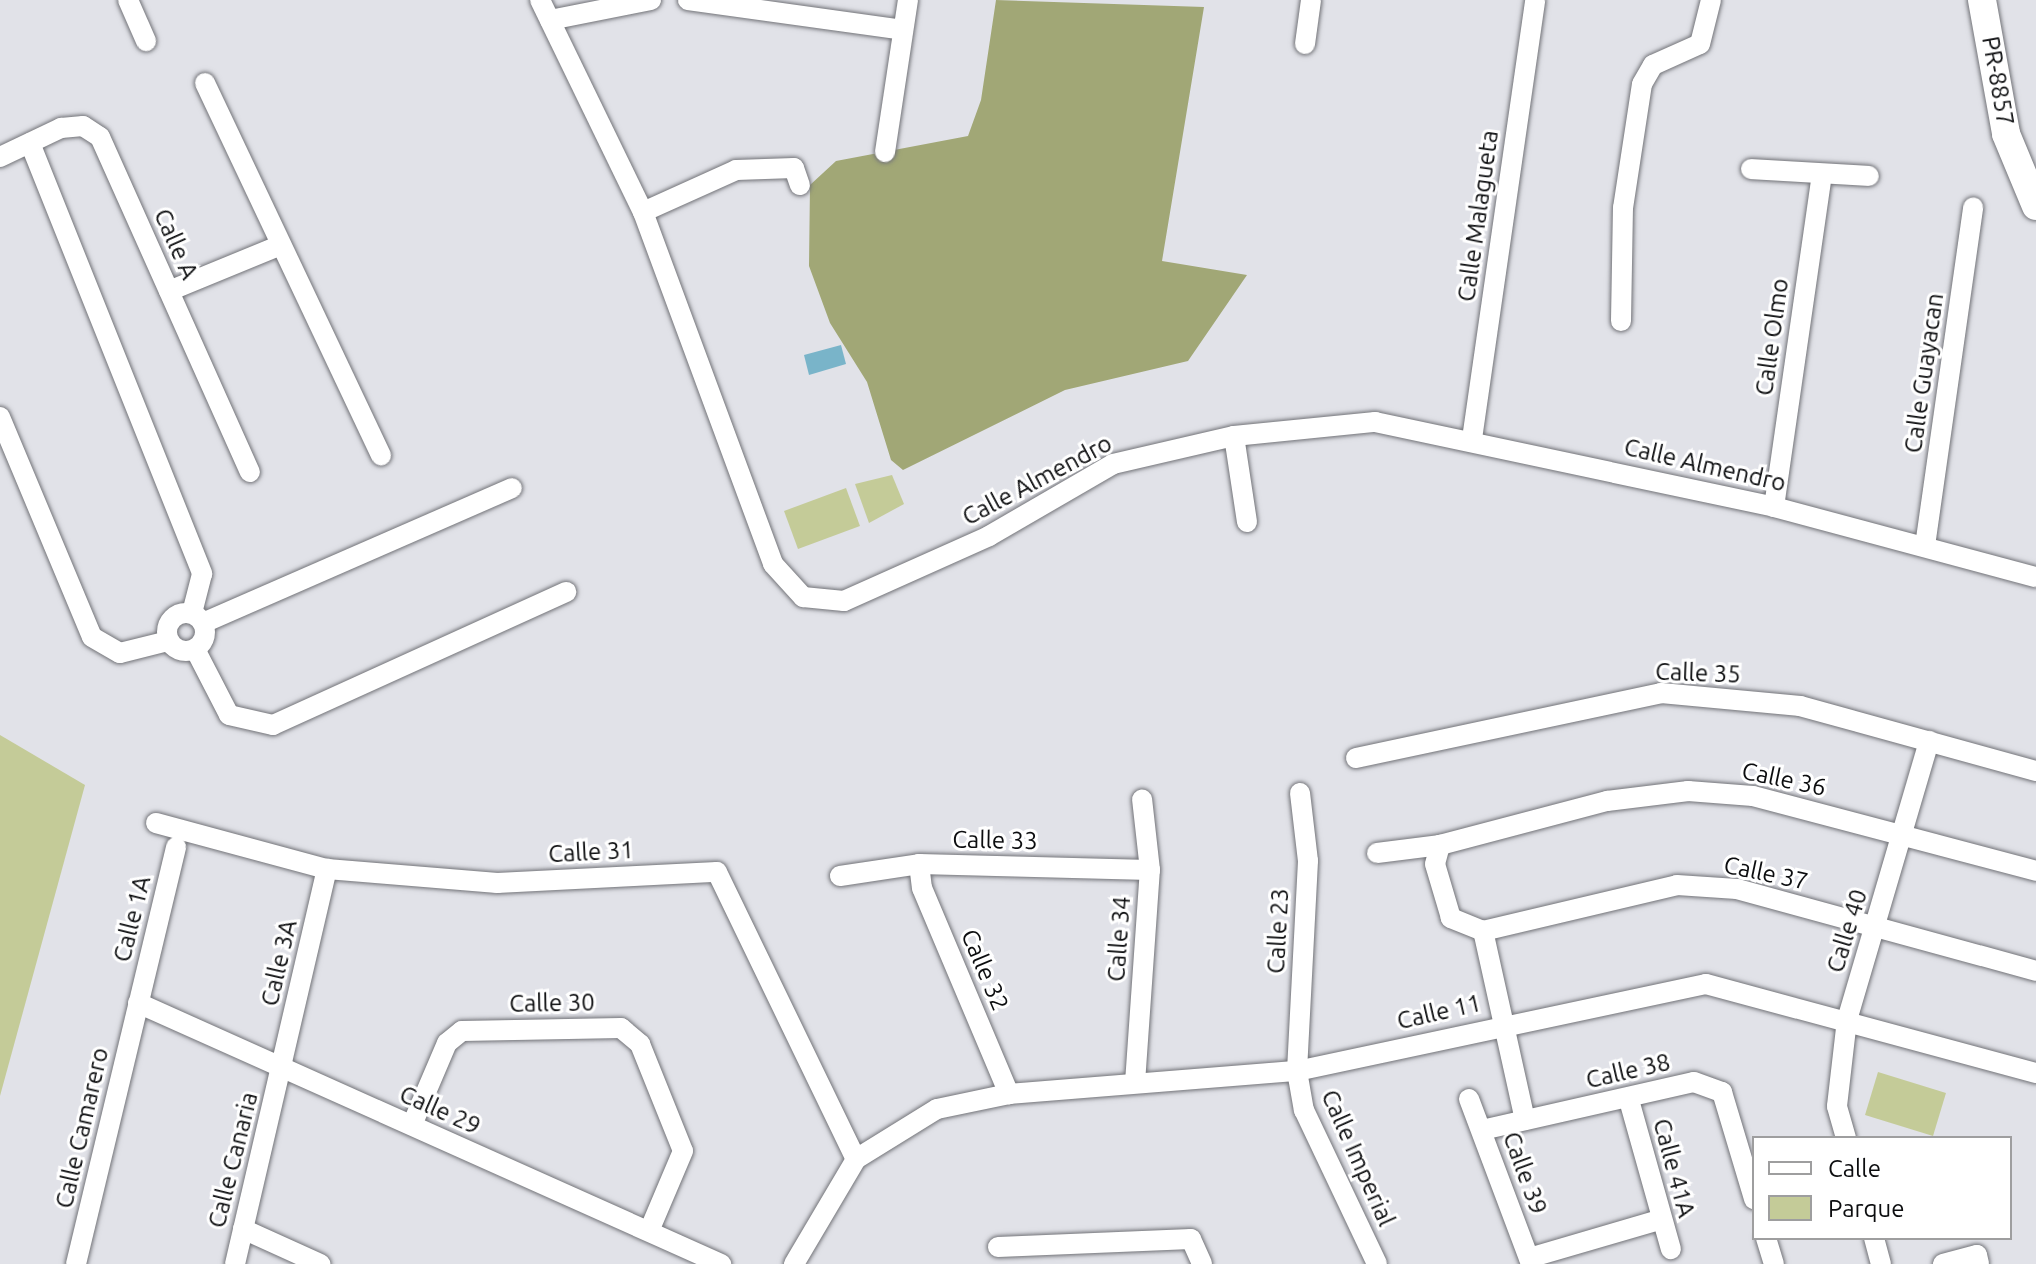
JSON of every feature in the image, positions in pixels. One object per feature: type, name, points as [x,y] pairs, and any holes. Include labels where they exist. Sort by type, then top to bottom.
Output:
[{"type":"street","points":[[128,0],[146,41]]},
{"type":"street","name":"Calle Almendro","points":[[540,0],[643,212],[773,564],[803,597],[844,601],[989,536],[1113,464],[1234,436],[1375,422],[1472,439],[1774,507],[2036,577]]},
{"type":"street","points":[[550,20],[651,0]]},
{"type":"street","points":[[688,0],[903,30]]},
{"type":"street","points":[[885,152],[908,0]]},
{"type":"street","points":[[1305,44],[1311,0]]},
{"type":"street","name":"Calle Malagueta","points":[[1472,439],[1535,0]]},
{"type":"street","points":[[1621,321],[1623,208],[1642,84],[1653,65],[1700,44],[1711,0]]},
{"type":"street","name":"PR-8857","points":[[1982,0],[2006,134],[2036,206]]},
{"type":"street","points":[[205,83],[381,456]]},
{"type":"street","name":"Calle A","points":[[0,157],[30,143],[83,126],[100,137],[250,472]]},
{"type":"street","points":[[30,143],[202,574],[198,618],[204,638],[195,649],[180,650],[168,641]]},
{"type":"street","points":[[643,212],[736,170],[794,168],[800,185]]},
{"type":"street","points":[[1751,169],[1869,176]]},
{"type":"street","name":"Calle Olmo","points":[[1774,507],[1822,174]]},
{"type":"street","name":"Calle Guayacan","points":[[1925,546],[1973,207]]},
{"type":"street","points":[[169,291],[281,245]]},
{"type":"street","points":[[0,417],[92,637],[120,653],[168,641]]},
{"type":"street","points":[[1234,436],[1247,522]]},
{"type":"street","points":[[168,641],[171,619],[198,618],[512,488]]},
{"type":"street","points":[[195,649],[229,715],[273,725],[566,592]]},
{"type":"street","name":"Calle 35","points":[[1356,758],[1661,693],[1800,706],[2036,771]]},
{"type":"street","name":"Calle 40","points":[[1845,1136],[1837,1106],[1847,1020],[1929,741]]},
{"type":"street","name":"Calle 36","points":[[1377,853],[1440,845],[1607,801],[1688,791],[1753,796],[2036,871]]},
{"type":"street","name":"Calle 23","points":[[1297,1071],[1308,861],[1300,793]]},
{"type":"street","name":"Calle 34","points":[[1135,1083],[1150,870],[1142,799]]},
{"type":"street","name":"Calle 31","points":[[156,823],[327,869],[497,883],[717,872],[856,1159]]},
{"type":"street","points":[[1440,845],[1435,864],[1451,918],[1483,931],[1500,1025],[1525,1120]]},
{"type":"street","name":"Calle 1A","points":[[138,1003],[176,847]]},
{"type":"street","name":"Calle 33","points":[[840,876],[919,864],[1150,870]]},
{"type":"street","name":"Calle 32","points":[[919,864],[922,888],[1009,1094]]},
{"type":"street","name":"Calle 3A","points":[[282,1068],[327,869]]},
{"type":"street","name":"Calle 37","points":[[1483,931],[1677,885],[1737,889],[2036,971]]},
{"type":"street","name":"Calle 11","points":[[856,1159],[937,1109],[1009,1094],[1297,1071],[1500,1025],[1706,984],[2036,1073]]},
{"type":"street","name":"Calle 29","points":[[138,1003],[721,1264]]},
{"type":"street","name":"Calle Camarero","points":[[76,1264],[138,1003]]},
{"type":"street","name":"Calle 30","points":[[412,1125],[447,1043],[462,1031],[621,1028],[640,1044],[683,1151],[649,1231]]},
{"type":"street","name":"Calle Canaria","points":[[235,1264],[282,1068]]},
{"type":"street","name":"Calle Imperial","points":[[1297,1071],[1304,1110],[1377,1264]]},
{"type":"street","name":"Calle 38","points":[[1482,1130],[1629,1100],[1694,1082],[1722,1092],[1752,1192]]},
{"type":"street","name":"Calle 39","points":[[1469,1099],[1530,1261]]},
{"type":"street","name":"Calle 41A","points":[[1629,1100],[1659,1220],[1671,1249]]},
{"type":"street","points":[[794,1264],[822,1206],[856,1159]]},
{"type":"street","points":[[1530,1261],[1659,1220]]},
{"type":"street","points":[[243,1229],[320,1264]]},
{"type":"street","points":[[998,1247],[1047,1255],[1191,1239],[1202,1264]]},
{"type":"street","points":[[1767,1240],[1774,1264]]},
{"type":"street","points":[[1875,1240],[1881,1264]]},
{"type":"street","points":[[1943,1264],[1977,1255],[1979,1264]]},
{"type":"green space","points":[[996,0],[1204,7],[1162,261],[1247,275],[1188,361],[1065,390],[903,470],[891,460],[867,382],[830,323],[809,266],[810,185],[836,161],[968,136],[981,100]]},
{"type":"green space","points":[[892,475],[904,504],[869,523],[855,484]]},
{"type":"green space","points":[[846,488],[860,526],[798,549],[784,511]]},
{"type":"green space","points":[[0,735],[85,785],[0,1096]]},
{"type":"green space","points":[[1878,1072],[1946,1093],[1933,1136],[1865,1115]]},
{"type":"water","points":[[841,345],[846,364],[809,375],[804,355]]}]
